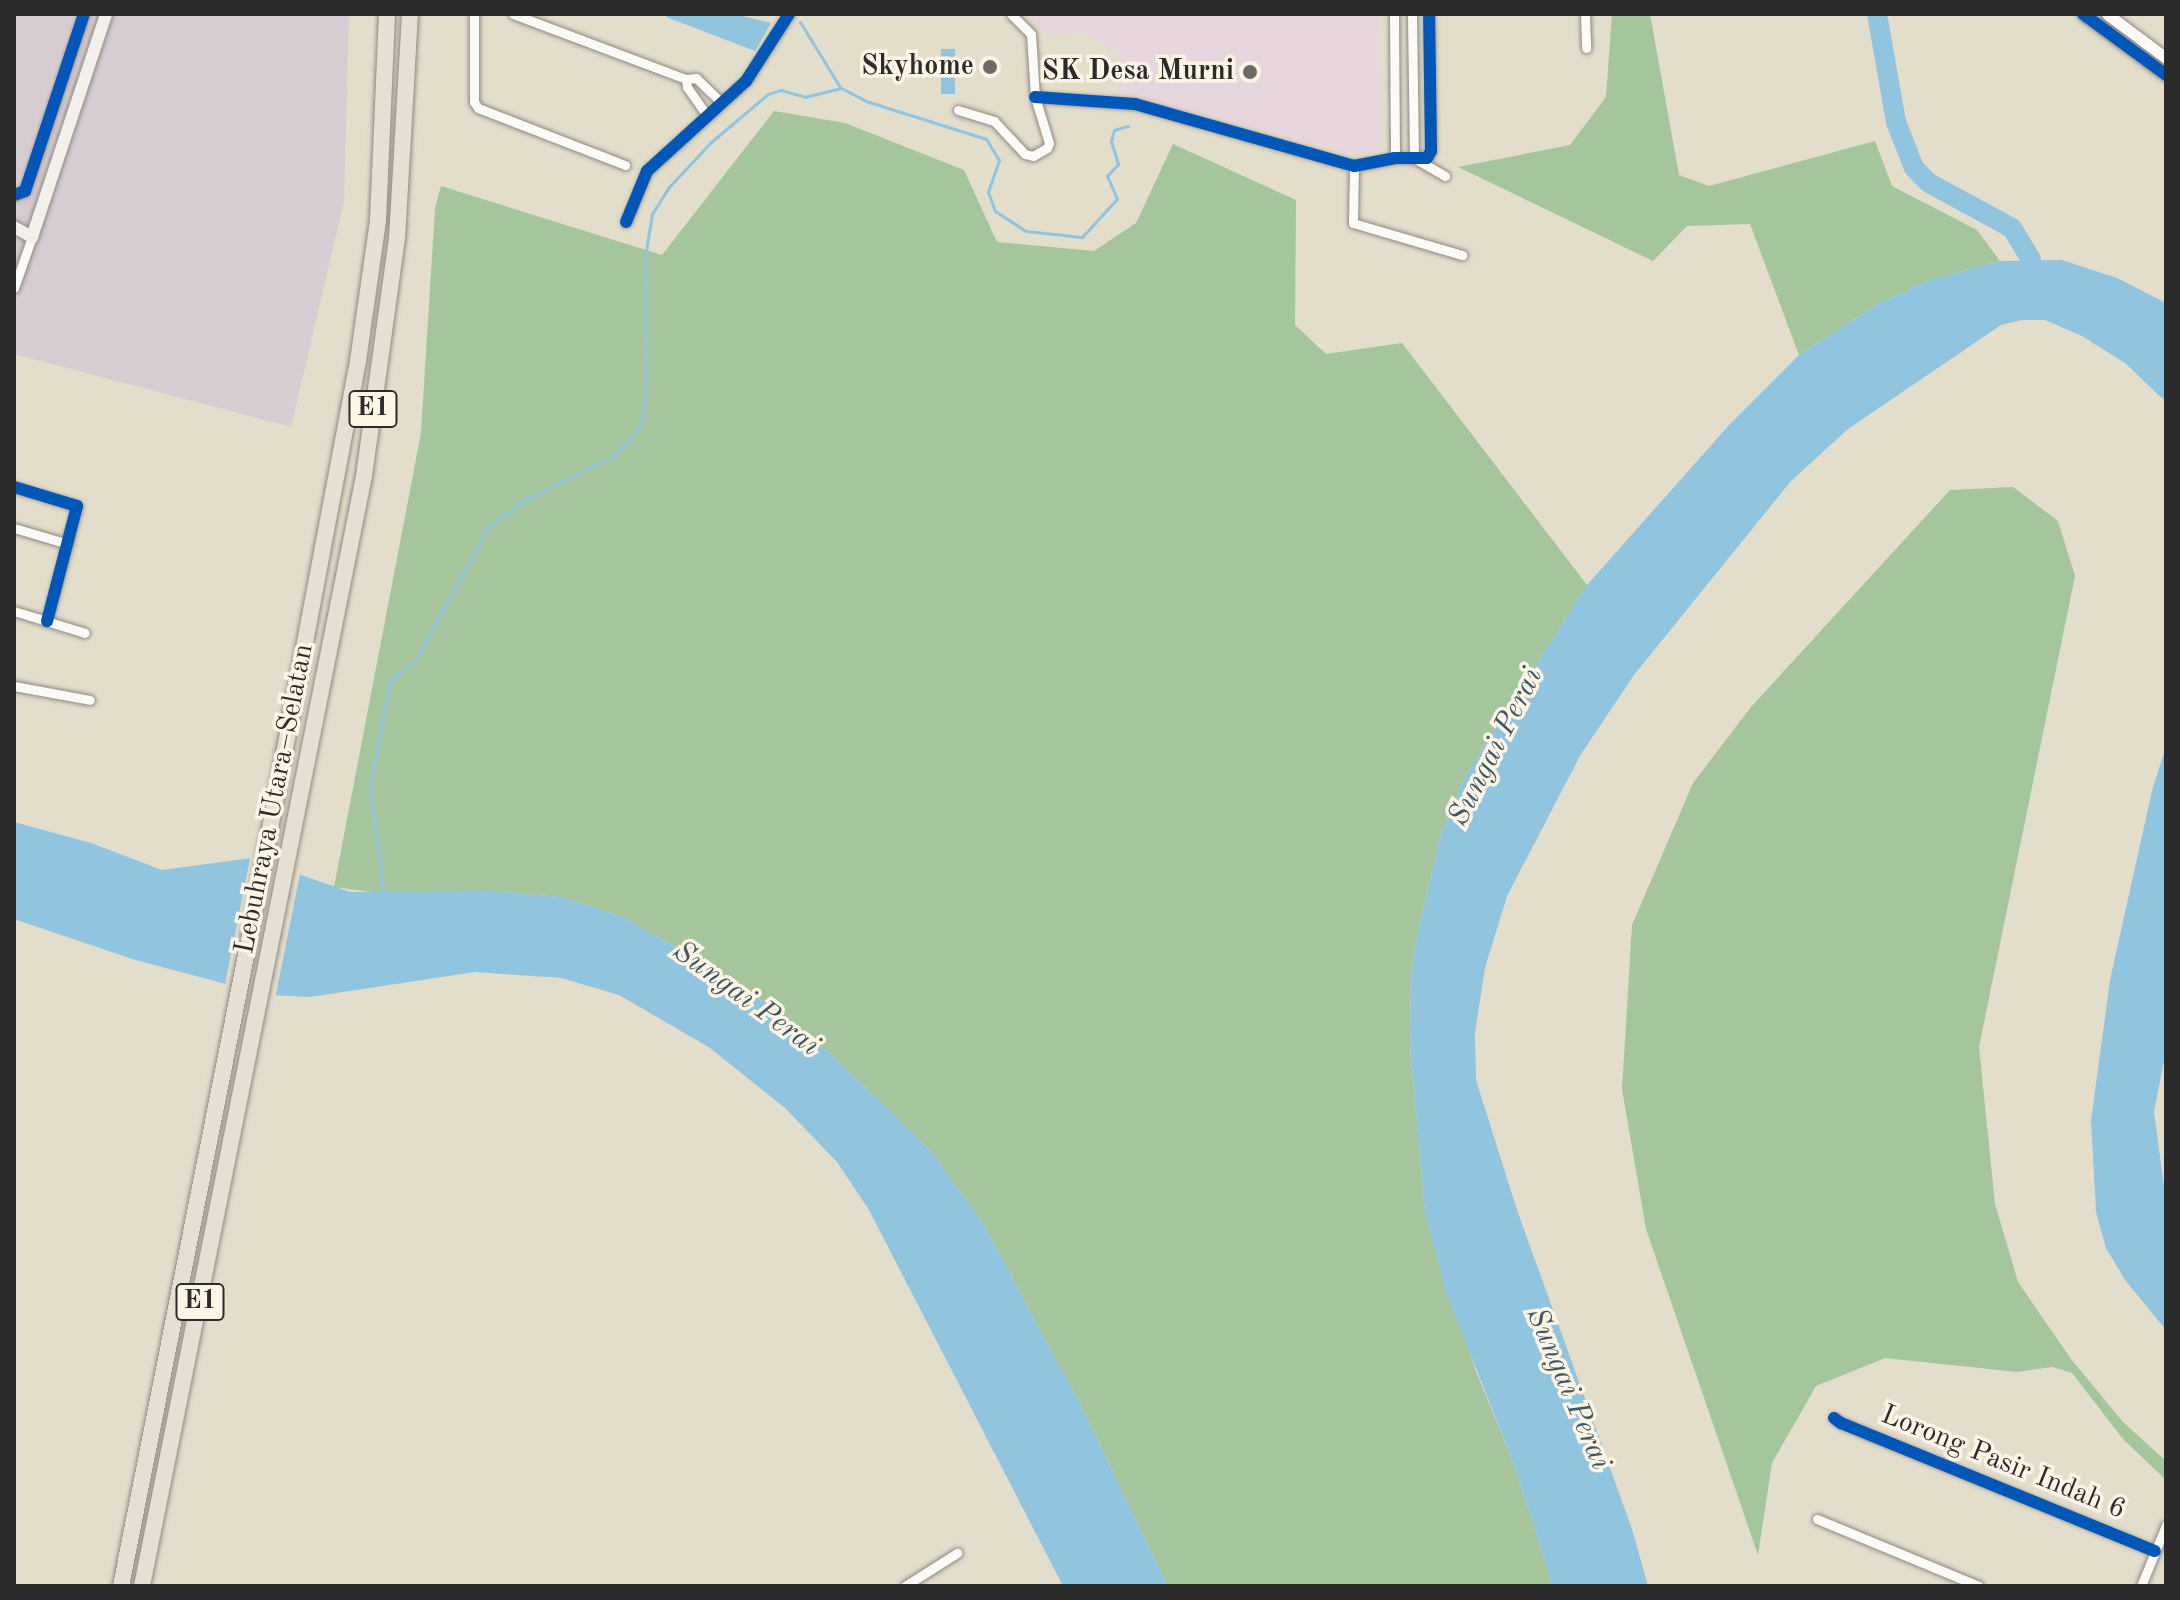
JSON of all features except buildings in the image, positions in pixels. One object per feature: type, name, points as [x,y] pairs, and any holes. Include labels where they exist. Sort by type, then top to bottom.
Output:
[{"type":"highway","name":"Lebuhraya Utara–Selatan","points":[[121,1586],[278,793],[360,345],[378,220],[387,14]]},
{"type":"highway","name":"Lebuhraya Utara–Selatan","points":[[142,1586],[302,799],[364,476],[395,254],[410,14]]},
{"type":"highway","points":[[150,1586],[155,1522]]},
{"type":"main road","points":[[14,227],[32,237],[106,14]]},
{"type":"street","points":[[14,195],[25,191],[84,14]]},
{"type":"street","points":[[474,14],[474,102],[478,108],[625,165]]},
{"type":"street","points":[[513,14],[686,79],[696,78],[720,101]]},
{"type":"street","points":[[626,222],[647,171],[720,101],[746,81],[789,14]]},
{"type":"street","points":[[958,110],[994,121],[1019,150],[1033,156],[1049,143],[1035,97],[1031,34],[1011,14]]},
{"type":"street","points":[[1394,14],[1395,158]]},
{"type":"street","points":[[1412,14],[1414,158]]},
{"type":"street","points":[[1035,97],[1135,104],[1354,166],[1395,158],[1427,158],[1431,151],[1429,14]]},
{"type":"street","points":[[1585,14],[1586,48]]},
{"type":"street","points":[[2083,14],[2166,75]]},
{"type":"street","points":[[2107,14],[2166,58]]},
{"type":"street","points":[[686,79],[687,87],[706,114]]},
{"type":"street","points":[[1414,158],[1445,176]]},
{"type":"street","points":[[1354,166],[1353,223],[1462,255]]},
{"type":"street","points":[[14,288],[32,237]]},
{"type":"street","points":[[14,487],[77,506],[47,621]]},
{"type":"street","points":[[14,528],[68,544]]},
{"type":"street","points":[[14,611],[85,633]]},
{"type":"street","points":[[14,686],[90,700]]},
{"type":"street","name":"Lorong Pasir Indah 6","points":[[1834,1418],[1854,1429],[2155,1551]]},
{"type":"street","points":[[1817,1519],[1979,1586]]},
{"type":"street","points":[[2141,1586],[2166,1525]]},
{"type":"street","points":[[905,1586],[957,1553]]},
{"type":"shaded area","points":[[14,14],[349,14],[344,201],[291,427],[14,354]]},
{"type":"shaded area","name":"SK Desa Murni","points":[[1024,14],[1378,14],[1383,141],[1373,152],[1348,154],[1119,92],[1119,53],[1085,33],[1051,36]]},
{"type":"green space","points":[[1612,14],[1650,14],[1679,175],[1709,186],[1875,141],[1892,186],[1977,230],[2000,261],[1930,280],[1879,303],[1799,355],[1750,224],[1687,226],[1653,261],[1458,167],[1570,145],[1606,97]]},
{"type":"green space","points":[[774,111],[845,123],[964,170],[997,242],[1094,251],[1136,223],[1173,144],[1296,200],[1295,325],[1326,354],[1402,343],[1587,585],[1466,775],[1441,835],[1417,935],[1411,979],[1410,1046],[1425,1212],[1476,1371],[1515,1467],[1553,1586],[1168,1586],[1080,1404],[984,1225],[931,1151],[831,1054],[738,983],[623,917],[560,897],[489,891],[387,894],[334,887],[421,433],[435,208],[441,186],[662,255]]},
{"type":"green space","points":[[2013,487],[2058,521],[2075,576],[1979,1047],[1995,1204],[2018,1282],[2071,1359],[2123,1422],[2166,1461],[2166,1480],[2123,1439],[2072,1373],[2052,1367],[2017,1372],[1885,1358],[1816,1386],[1772,1463],[1758,1555],[1646,1229],[1622,1089],[1632,925],[1693,783],[1751,707],[1950,490]]},
{"type":"water","points":[[667,14],[734,14],[771,23],[755,51],[666,17]]},
{"type":"water","points":[[941,49],[955,49],[955,94],[941,94]]},
{"type":"water","name":"Sungai Perai","points":[[2062,260],[2117,278],[2166,303],[2166,402],[2125,363],[2082,336],[2045,320],[2022,320],[2001,325],[1848,429],[1791,481],[1634,675],[1581,754],[1507,896],[1485,968],[1475,1033],[1476,1080],[1517,1210],[1632,1529],[1648,1586],[1553,1586],[1515,1467],[1446,1292],[1425,1212],[1410,1046],[1411,978],[1417,935],[1441,835],[1466,775],[1587,585],[1730,424],[1799,355],[1879,303],[1930,280],[2000,261]]},
{"type":"water","points":[[2166,746],[2166,1050],[2154,1112],[2166,1201],[2166,1330],[2125,1280],[2106,1248],[2096,1212],[2091,1121],[2110,980],[2152,791]]},
{"type":"water","name":"Sungai Perai","points":[[14,822],[91,843],[162,870],[252,858],[350,892],[489,891],[560,897],[623,917],[738,983],[831,1054],[931,1151],[984,1225],[1080,1404],[1168,1586],[1063,1586],[869,1210],[837,1162],[785,1108],[710,1048],[619,995],[561,978],[475,972],[310,997],[267,995],[132,959],[14,919]]},
{"type":"pier","points":[[251,854],[277,857],[301,869],[275,999],[224,989]]},
{"type":"waterway","points":[[1877,14],[1896,122],[1914,168],[1929,183],[2012,228],[2031,260],[2035,288]]},
{"type":"waterway","points":[[800,22],[840,87]]},
{"type":"waterway","points":[[384,897],[370,787],[390,681],[415,661],[488,528],[525,500],[615,455],[641,425],[646,390],[645,257],[652,214],[669,187],[711,142],[768,94],[781,90],[805,97],[841,88],[869,102],[986,139],[999,160],[988,192],[995,211],[1026,231],[1082,237],[1117,199],[1107,176],[1118,164],[1111,141],[1114,130],[1128,126]]},
{"type":"cycle path","points":[[14,195],[25,191],[84,14]]},
{"type":"cycle path","points":[[626,222],[647,171],[746,81],[789,14]]},
{"type":"cycle path","points":[[1035,97],[1135,104],[1354,166],[1395,158],[1427,158],[1431,151],[1429,14]]},
{"type":"cycle path","points":[[2083,14],[2166,75]]},
{"type":"cycle path","points":[[14,487],[77,506],[47,621]]},
{"type":"cycle path","points":[[1834,1418],[2155,1551]]},
{"type":"place","name":"Skyhome","points":[[990,67]]},
{"type":"place","name":"SK Desa Murni","points":[[1250,72]]}]
